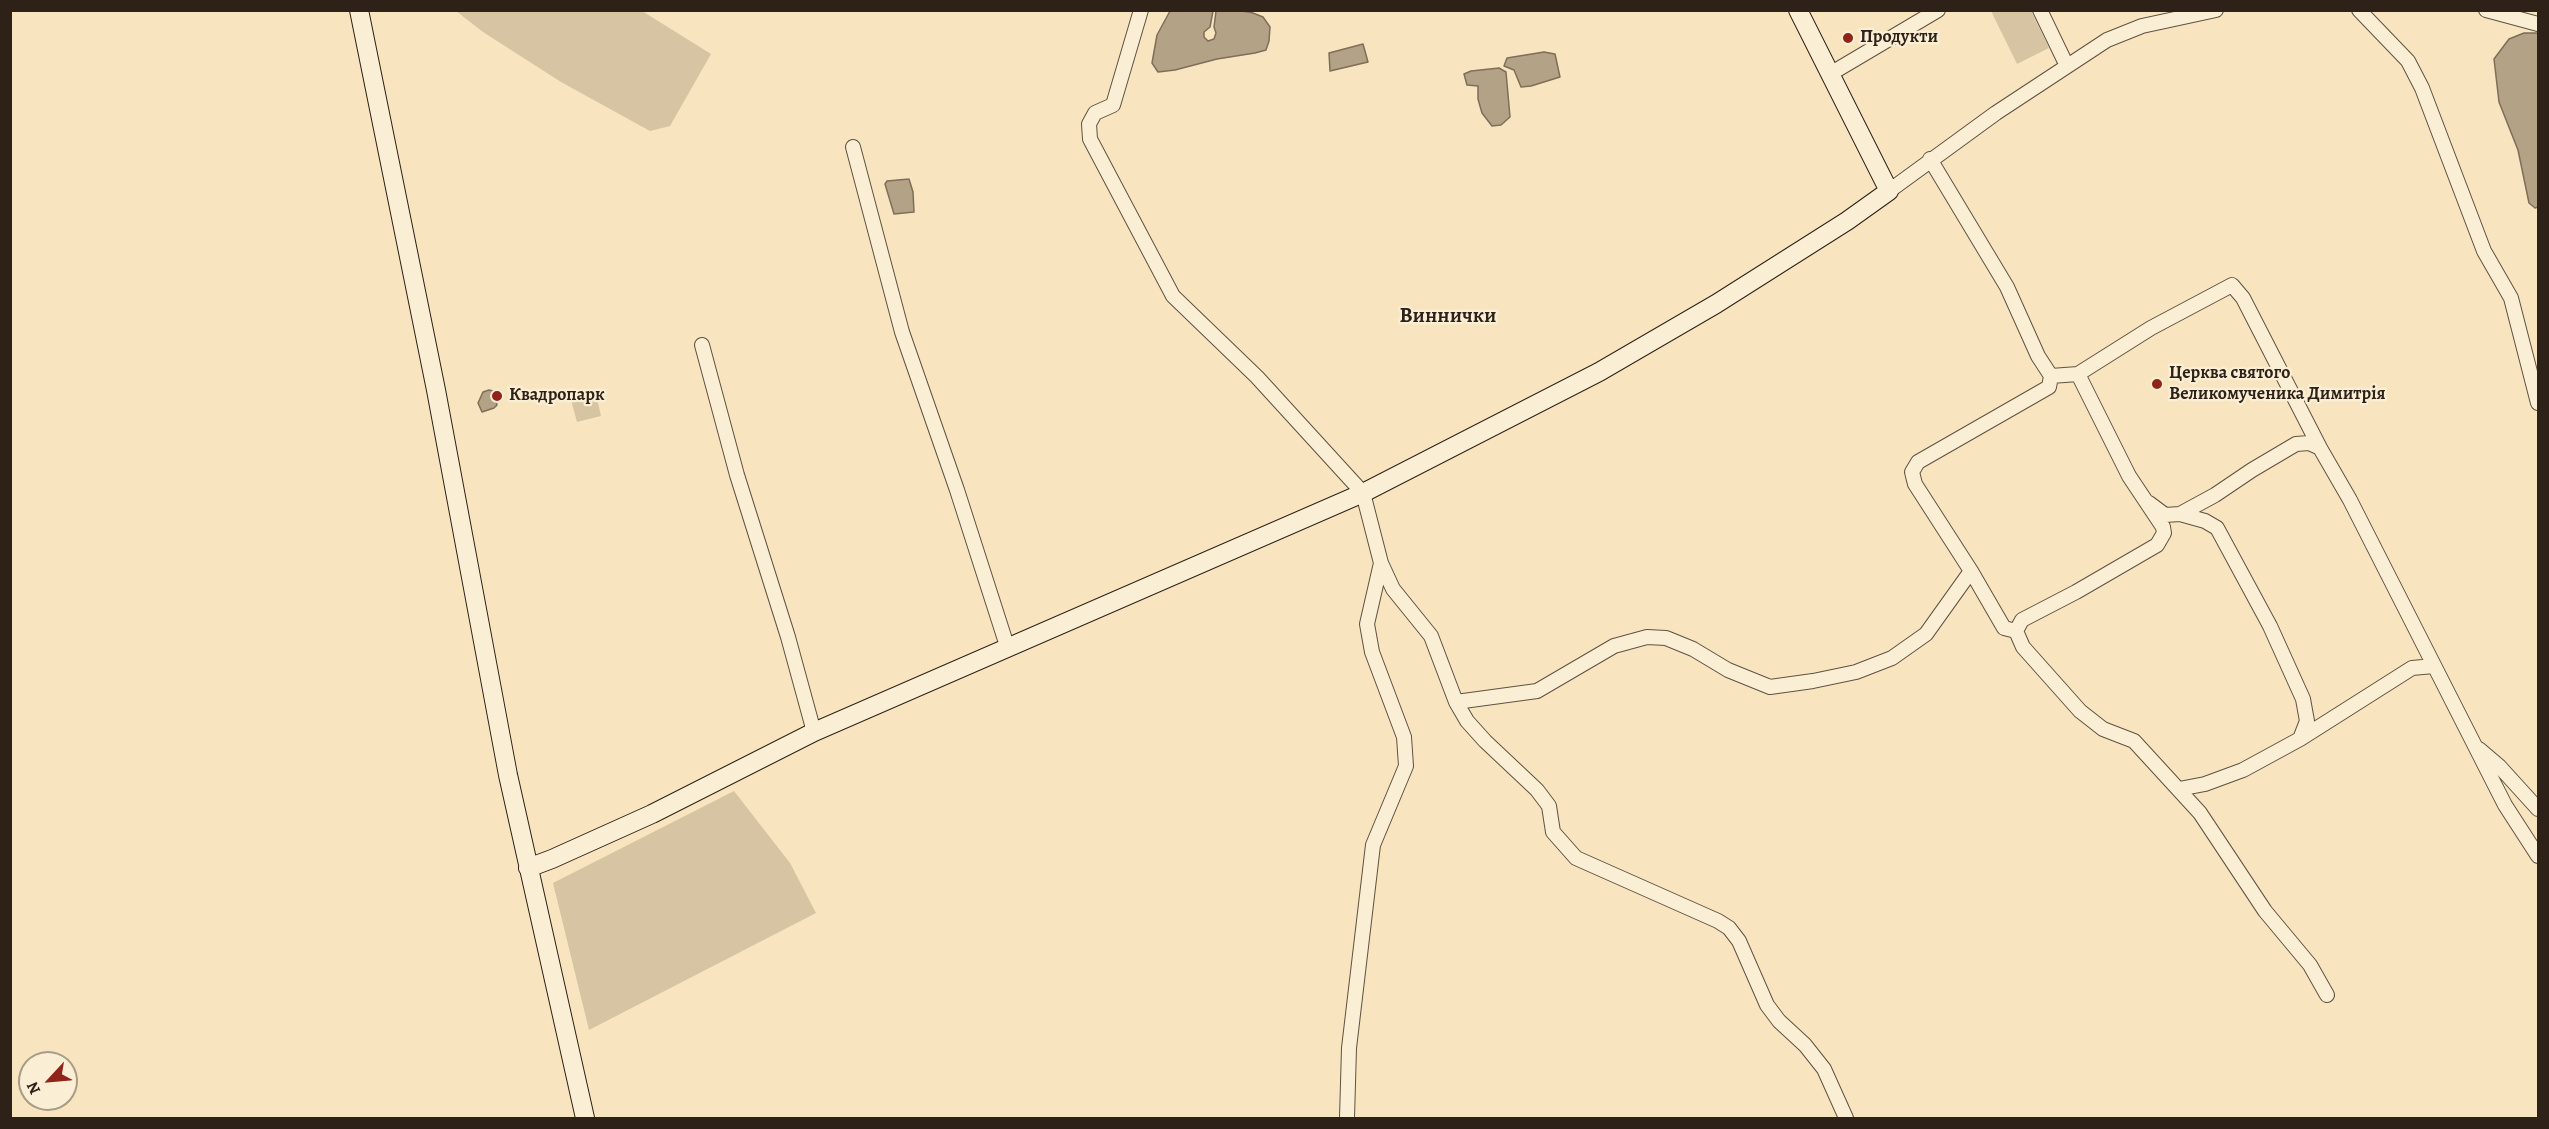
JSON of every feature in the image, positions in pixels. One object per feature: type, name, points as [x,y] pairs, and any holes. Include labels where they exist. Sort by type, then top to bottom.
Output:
[{"type":"street","points":[[359,10],[438,398],[508,775],[585,1119]]},
{"type":"street","points":[[1141,10],[1113,105],[1095,113],[1089,123],[1090,139],[1173,296],[1257,377],[1364,494],[1381,563],[1394,589],[1431,636],[1456,702],[1467,721],[1537,790],[1549,806],[1553,832],[1576,858],[1729,928],[1739,941],[1767,1005],[1824,1069],[1846,1119]]},
{"type":"street","points":[[1798,10],[1889,191]]},
{"type":"street","points":[[1830,74],[1938,10]]},
{"type":"street","points":[[2040,10],[2067,66]]},
{"type":"street","points":[[528,868],[652,814],[814,732],[1364,494],[1599,372],[1716,304],[1847,221],[1930,159],[2107,40],[2142,26],[2216,10]]},
{"type":"street","points":[[2359,10],[2408,61],[2422,88],[2484,251],[2511,298],[2538,403]]},
{"type":"street","points":[[2486,10],[2538,24]]},
{"type":"street","points":[[853,147],[902,332],[957,490],[1008,649]]},
{"type":"street","points":[[1930,159],[2007,287],[2038,356],[2051,376],[2049,387],[1918,462],[1912,472],[1915,484],[1971,571],[2004,628],[2016,631]]},
{"type":"street","points":[[2051,376],[2078,374],[2151,328],[2232,285],[2243,298],[2320,448],[2350,500],[2505,805],[2538,856]]},
{"type":"street","points":[[702,345],[737,475],[788,637],[814,732]]},
{"type":"street","points":[[2016,631],[2022,620],[2157,545],[2164,533],[2163,527],[2149,504],[2129,476],[2078,374]]},
{"type":"street","points":[[2180,514],[2215,495],[2296,444],[2309,443],[2320,448]]},
{"type":"street","points":[[2149,504],[2165,515],[2180,514],[2205,521],[2217,528],[2270,626],[2303,699],[2307,721],[2300,739]]},
{"type":"street","points":[[1347,1119],[1349,1048],[1373,845],[1406,766],[1404,737],[1372,652],[1367,624],[1381,563]]},
{"type":"street","points":[[1456,702],[1537,691],[1614,646],[1647,638],[1666,638],[1693,649],[1728,670],[1770,687],[1856,672],[1892,658],[1926,634],[1971,571]]},
{"type":"street","points":[[2016,631],[2023,647],[2080,711],[2103,729],[2134,741],[2200,813],[2265,911],[2310,965],[2327,995]]},
{"type":"street","points":[[2178,789],[2205,784],[2243,770],[2300,739],[2412,668],[2434,666]]},
{"type":"street","points":[[2475,746],[2499,766],[2538,809]]},
{"type":"shaded area","points":[[456,11],[642,11],[711,54],[670,126],[650,131],[561,82],[483,32]]},
{"type":"shaded area","points":[[1170,11],[1213,11],[1210,27],[1204,32],[1204,37],[1208,41],[1214,39],[1216,33],[1214,27],[1216,11],[1243,11],[1263,17],[1270,27],[1266,50],[1158,72],[1152,63],[1157,35]]},
{"type":"shaded area","points":[[1991,11],[2031,11],[2049,48],[2017,64]]},
{"type":"shaded area","points":[[2524,33],[2538,33],[2538,207],[2535,208],[2529,203],[2518,150],[2499,102],[2494,59],[2509,39]]},
{"type":"shaded area","points":[[1363,44],[1368,62],[1330,71],[1329,53]]},
{"type":"shaded area","points":[[1544,52],[1555,54],[1560,77],[1521,87],[1514,70],[1504,66],[1507,58]]},
{"type":"shaded area","points":[[1499,68],[1506,72],[1510,117],[1501,125],[1492,126],[1482,113],[1478,99],[1478,86],[1467,85],[1464,74]]},
{"type":"shaded area","points":[[909,179],[913,192],[914,212],[894,214],[885,184],[887,181]]},
{"type":"shaded area","points":[[493,391],[497,405],[482,412],[478,403],[483,392]]},
{"type":"shaded area","points":[[596,394],[601,416],[577,422],[571,400]]},
{"type":"shaded area","points":[[734,791],[790,863],[816,913],[589,1030],[553,883]]},
{"type":"place","name":"Продукти","points":[[1848,38]]},
{"type":"place","name":"Церква святого Великомученика Димитрія","points":[[2157,384]]},
{"type":"place","name":"Квадропарк","points":[[497,396]]},
{"type":"district","name":"Виннички","points":[[1448,317]]}]
